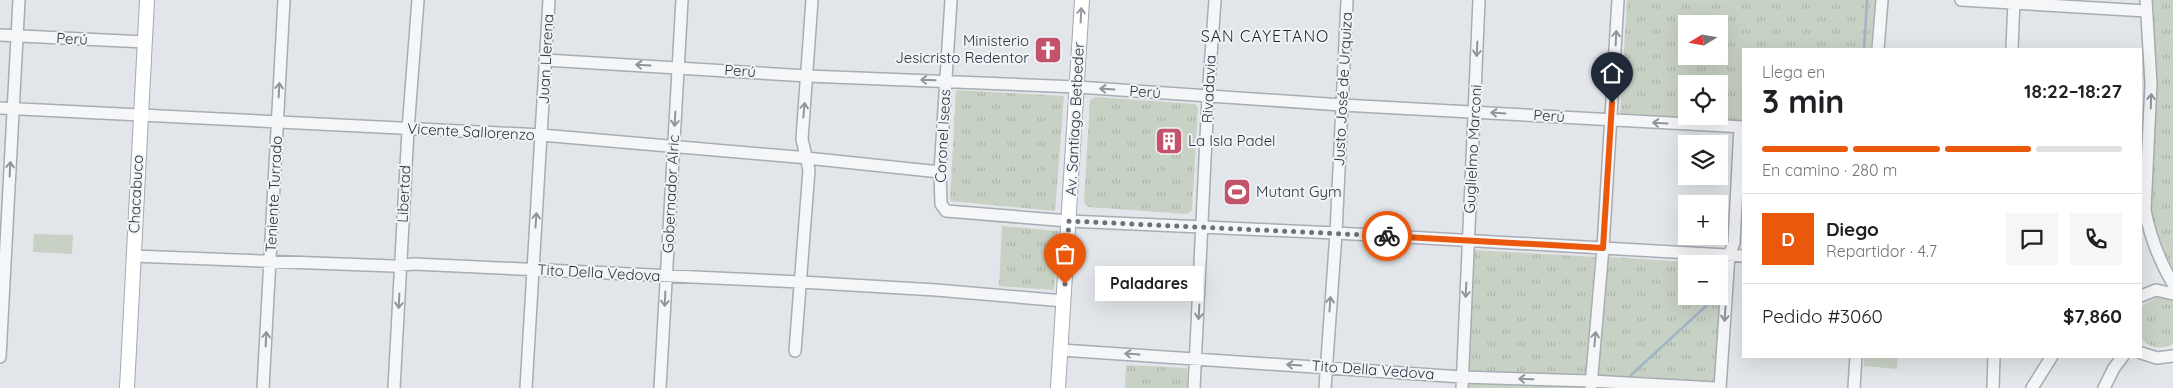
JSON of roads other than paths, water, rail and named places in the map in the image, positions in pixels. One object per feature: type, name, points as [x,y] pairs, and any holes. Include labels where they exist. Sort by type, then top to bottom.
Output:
[{"type":"main road","name":"Chacabuco","points":[[127,388],[147,0]]},
{"type":"main road","name":"Av. Santiago Betbeder","points":[[1058,388],[1082,0]]},
{"type":"street","points":[[0,357],[3,246],[19,0]]},
{"type":"street","name":"Teniente Turrado","points":[[263,388],[284,0]]},
{"type":"street","name":"Libertad","points":[[394,388],[408,130],[418,0]]},
{"type":"street","name":"Juan Llerena","points":[[526,388],[549,0]]},
{"type":"street","name":"Gobernador Alric","points":[[660,388],[682,0]]},
{"type":"street","points":[[795,351],[809,170],[802,148],[802,139],[812,0]]},
{"type":"street","name":"Coronel Iseas","points":[[951,0],[940,172],[941,204],[946,211],[1069,221]]},
{"type":"street","name":"Rivadavia","points":[[1194,388],[1208,97],[1216,0]]},
{"type":"street","name":"Justo José de Urquiza","points":[[1325,388],[1336,233],[1347,0]]},
{"type":"street","name":"Guglielmo Marconi","points":[[1462,382],[1479,0]]},
{"type":"street","points":[[1591,384],[1603,248],[1618,0]]},
{"type":"street","points":[[1878,48],[1882,0]]},
{"type":"street","points":[[1961,0],[2146,6],[2152,84],[2145,210],[2148,229],[2173,284]]},
{"type":"street","points":[[2012,48],[2014,2]]},
{"type":"street","name":"Perú","points":[[0,35],[145,42]]},
{"type":"street","name":"Perú","points":[[546,60],[678,66],[808,76],[946,80],[1077,87],[1208,97],[1742,127]]},
{"type":"street","name":"Vicente Sallorenzo","points":[[0,108],[408,130],[541,135],[806,158],[940,172]]},
{"type":"street","points":[[1720,388],[1729,255],[1734,243],[1742,127]]},
{"type":"street","points":[[1069,221],[1336,233],[1742,256]]},
{"type":"street","name":"Tito Della Vedova","points":[[133,256],[270,262],[400,266],[414,264],[533,269],[936,290],[1064,301]]},
{"type":"street","points":[[2144,293],[2156,290],[2173,294]]},
{"type":"street","name":"Tito Della Vedova","points":[[1061,350],[1326,367],[1462,382],[1715,388]]},
{"type":"street","points":[[2142,354],[2149,357],[2170,360]]},
{"type":"street","points":[[1854,388],[1856,358]]},
{"type":"street","points":[[1993,388],[1994,358]]},
{"type":"street","points":[[2032,388],[2051,358]]},
{"type":"street","points":[[2104,388],[2122,358]]},
{"type":"waterway","points":[[1864,48],[1867,0]]},
{"type":"waterway","points":[[1631,375],[1707,305]]},
{"type":"place","name":"Ministerio Jesicristo Redentor","points":[[1048,50]]},
{"type":"place","name":"La Isla Padel","points":[[1169,141]]},
{"type":"place","name":"Mutant Gym","points":[[1237,192]]},
{"type":"place","name":"Paladares","points":[[1065,284]]},
{"type":"district","name":"SAN CAYETANO","points":[[1265,36]]}]
